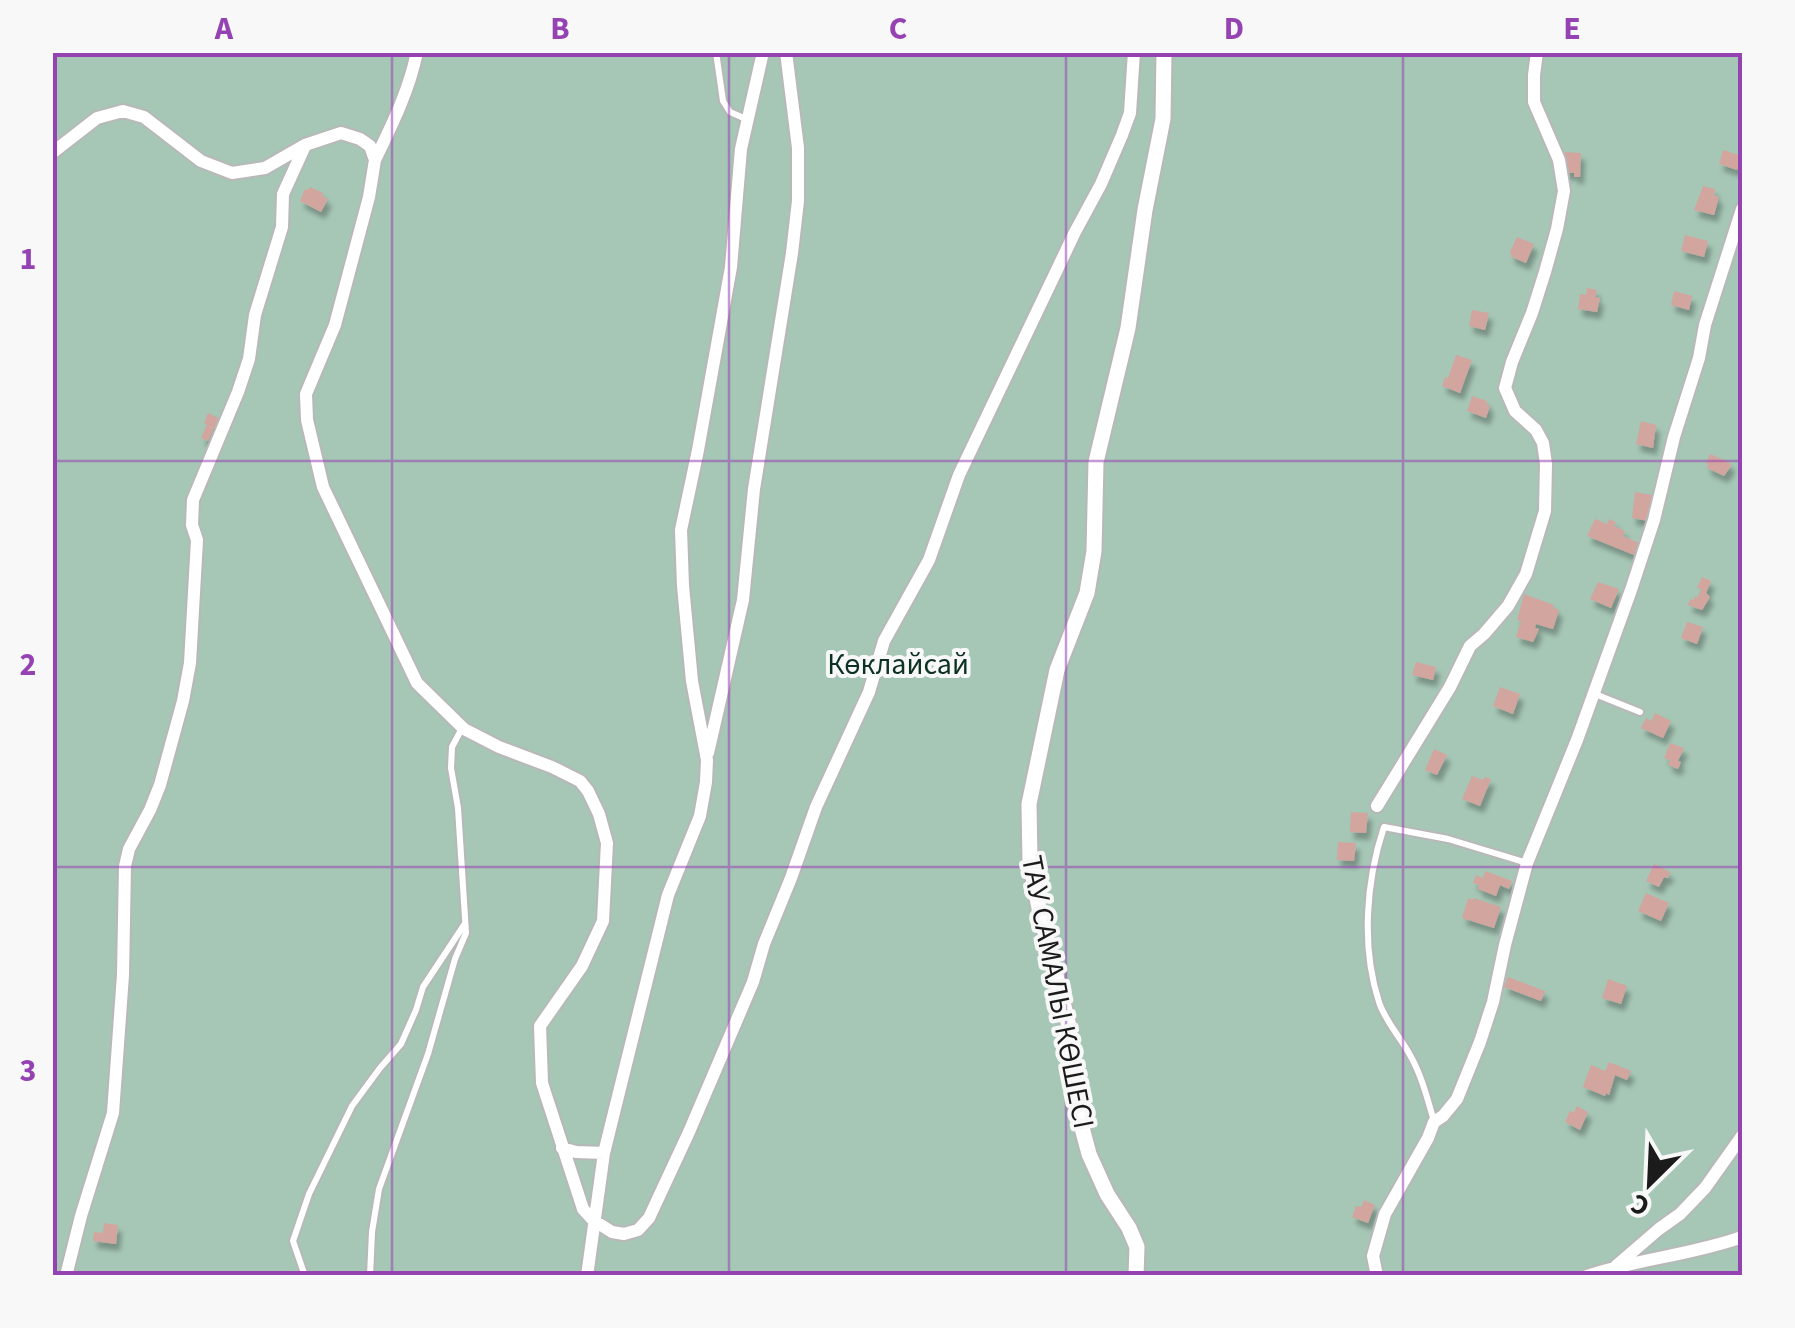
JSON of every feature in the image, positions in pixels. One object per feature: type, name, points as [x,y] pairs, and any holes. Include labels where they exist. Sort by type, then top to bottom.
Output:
[{"type":"street","points":[[417,52],[406,92],[375,160],[335,324],[306,394],[307,420],[323,488],[417,682],[464,729],[580,782],[599,814],[607,843],[603,921],[582,966],[540,1026],[542,1082],[582,1208],[612,1232],[624,1234],[638,1230],[650,1218],[690,1132],[752,982],[816,807],[869,692],[884,641],[929,560],[959,475],[1075,232],[1102,184],[1130,113],[1134,52]]},
{"type":"street","points":[[707,760],[692,680],[682,586],[681,530],[731,267],[741,149],[763,52]]},
{"type":"street","points":[[587,1276],[604,1152],[668,896],[700,816],[707,760],[742,600],[754,489],[798,201],[798,148],[786,52]]},
{"type":"street","name":"ТАУ САМАЛЫ КӨШЕСІ","points":[[1136,1276],[1137,1248],[1089,1154],[1077,1109],[1069,1026],[1030,862],[1029,804],[1058,670],[1087,593],[1094,551],[1096,462],[1128,328],[1162,118],[1164,52]]},
{"type":"street","points":[[1376,806],[1450,687],[1470,646],[1508,606],[1526,574],[1544,511],[1543,443],[1536,430],[1515,410],[1506,388],[1558,229],[1564,191],[1559,160],[1534,102],[1537,52]]},
{"type":"street","points":[[52,153],[97,118],[124,112],[144,116],[201,161],[232,173],[265,168],[305,146],[341,133],[370,146],[375,160]]},
{"type":"street","points":[[66,1276],[112,1113],[123,975],[125,866],[129,849],[160,785],[190,663],[197,540],[192,525],[193,500],[249,359],[255,316],[282,227],[283,194],[305,146]]},
{"type":"street","points":[[1376,1276],[1373,1256],[1386,1214],[1434,1122],[1457,1099],[1480,1042],[1527,863],[1594,693],[1654,520],[1699,358],[1704,325],[1742,210]]},
{"type":"street","points":[[1616,1266],[1680,1214],[1742,1136]]},
{"type":"street","points":[[562,1148],[604,1152]]},
{"type":"street","points":[[1587,1276],[1742,1237]]},
{"type":"lane","points":[[716,52],[722,101],[730,112],[747,120]]},
{"type":"lane","points":[[1594,693],[1640,712]]},
{"type":"lane","points":[[370,1276],[379,1189],[466,933],[458,808],[451,768],[452,748],[464,729]]},
{"type":"lane","points":[[1434,1122],[1421,1076],[1380,1004],[1371,962],[1369,902],[1374,858],[1384,828],[1448,839],[1527,863]]},
{"type":"lane","points":[[304,1276],[293,1241],[309,1194],[352,1106],[402,1044],[423,987],[465,924]]},
{"type":"green space","name":"Көклайсай","points":[[53,53],[1742,53],[1742,1275],[53,1275]]},
{"type":"building","points":[[1723,150],[1742,156],[1737,170],[1719,164]]},
{"type":"building","points":[[1565,152],[1581,153],[1580,177],[1564,173]]},
{"type":"building","points":[[1703,186],[1715,189],[1714,195],[1719,197],[1714,215],[1694,210]]},
{"type":"building","points":[[310,187],[328,199],[321,212],[300,201]]},
{"type":"building","points":[[1685,235],[1708,241],[1704,257],[1681,251]]},
{"type":"building","points":[[1517,237],[1534,244],[1526,263],[1510,252]]},
{"type":"building","points":[[1587,288],[1597,290],[1597,312],[1578,309],[1580,294],[1586,295]]},
{"type":"building","points":[[1674,291],[1692,296],[1689,310],[1671,305]]},
{"type":"building","points":[[1472,310],[1489,313],[1485,330],[1469,326]]},
{"type":"building","points":[[1456,355],[1472,360],[1460,393],[1442,386]]},
{"type":"building","points":[[1472,396],[1487,401],[1490,406],[1486,418],[1467,411]]},
{"type":"building","points":[[208,413],[222,420],[208,441],[201,438]]},
{"type":"building","points":[[1641,421],[1656,425],[1653,448],[1636,444]]},
{"type":"building","points":[[1710,454],[1729,462],[1731,466],[1724,476],[1707,468]]},
{"type":"building","points":[[1635,492],[1652,495],[1648,521],[1632,518]]},
{"type":"building","points":[[1595,519],[1607,524],[1609,519],[1616,522],[1614,526],[1625,531],[1623,536],[1639,543],[1634,555],[1587,536]]},
{"type":"building","points":[[1702,577],[1711,581],[1706,593],[1710,597],[1702,610],[1688,605],[1690,599],[1698,597]]},
{"type":"building","points":[[1598,582],[1619,589],[1611,608],[1590,599]]},
{"type":"building","points":[[1524,594],[1559,610],[1553,629],[1536,624],[1539,629],[1533,642],[1516,637]]},
{"type":"building","points":[[1687,622],[1703,627],[1697,644],[1681,638]]},
{"type":"building","points":[[1416,662],[1436,667],[1433,680],[1412,675]]},
{"type":"building","points":[[1500,687],[1520,694],[1513,714],[1493,706]]},
{"type":"building","points":[[1655,713],[1671,721],[1663,738],[1641,728],[1646,718],[1651,721]]},
{"type":"building","points":[[1670,743],[1684,748],[1678,769],[1668,765],[1670,760],[1664,758]]},
{"type":"building","points":[[1434,749],[1447,755],[1437,775],[1425,770]]},
{"type":"building","points":[[1472,776],[1491,779],[1480,806],[1462,799]]},
{"type":"building","points":[[1351,812],[1368,813],[1366,833],[1350,832]]},
{"type":"building","points":[[1338,842],[1356,843],[1354,861],[1337,860]]},
{"type":"building","points":[[1654,864],[1670,872],[1659,887],[1646,881]]},
{"type":"building","points":[[1485,871],[1512,881],[1509,889],[1500,885],[1496,896],[1478,889],[1479,885],[1473,883],[1476,875],[1483,878]]},
{"type":"building","points":[[1646,893],[1669,903],[1661,921],[1638,911]]},
{"type":"building","points":[[1468,898],[1501,907],[1494,928],[1462,918]]},
{"type":"building","points":[[1508,977],[1545,991],[1541,1001],[1504,987]]},
{"type":"building","points":[[1608,979],[1627,986],[1621,1004],[1602,998]]},
{"type":"building","points":[[1609,1062],[1631,1071],[1627,1080],[1615,1075],[1609,1095],[1605,1096],[1583,1087],[1591,1065],[1605,1071]]},
{"type":"building","points":[[1577,1106],[1588,1112],[1580,1130],[1565,1122]]},
{"type":"building","points":[[1364,1200],[1375,1205],[1368,1223],[1352,1217],[1356,1206],[1361,1207]]},
{"type":"building","points":[[104,1223],[118,1225],[116,1244],[93,1241],[94,1232],[103,1233]]}]
